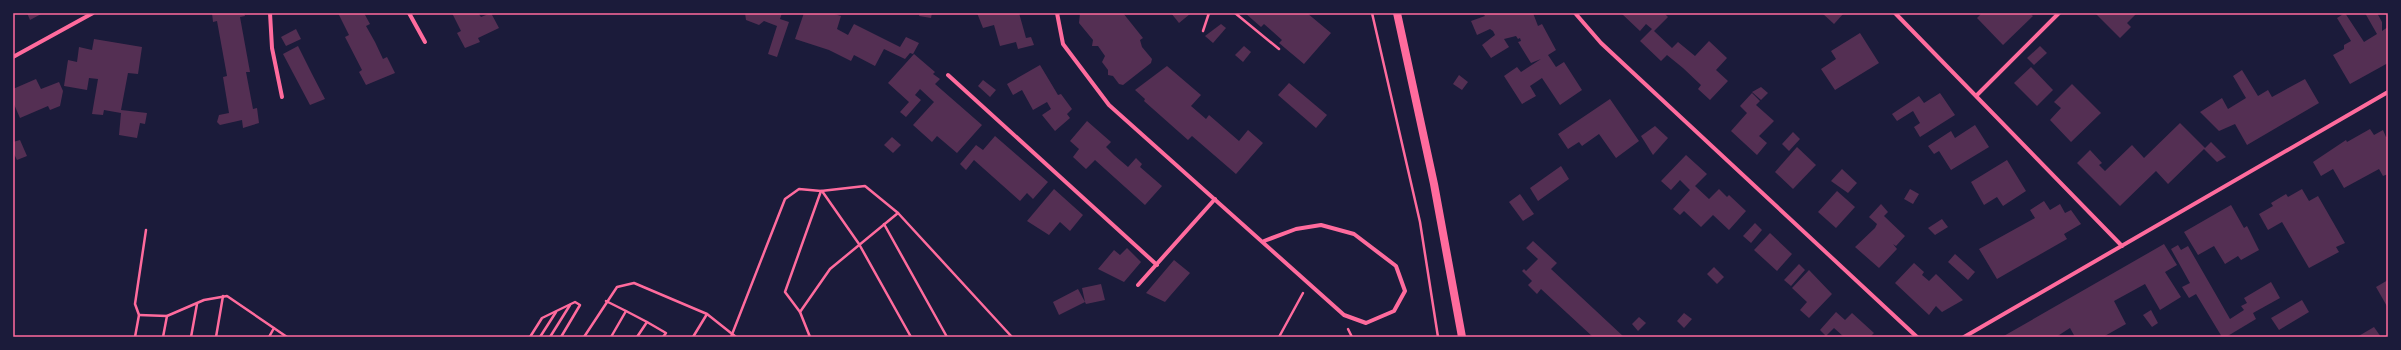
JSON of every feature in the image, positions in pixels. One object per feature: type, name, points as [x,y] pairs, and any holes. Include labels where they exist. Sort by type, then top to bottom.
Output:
[{"type":"main road","points":[[1396,13],[1434,184],[1462,337]]},
{"type":"street","points":[[13,57],[92,13]]},
{"type":"street","points":[[270,13],[272,48],[282,97]]},
{"type":"street","points":[[409,13],[425,42]]},
{"type":"street","points":[[1057,13],[1063,44],[1109,104],[1264,241],[1344,315],[1366,323],[1394,311],[1405,291],[1396,266],[1354,234],[1321,225],[1296,229],[1264,241]]},
{"type":"street","points":[[1575,13],[1600,43],[1917,337]]},
{"type":"street","points":[[1895,13],[1977,95],[2122,246]]},
{"type":"street","points":[[1977,95],[2059,13]]},
{"type":"street","points":[[948,75],[1157,264]]},
{"type":"street","points":[[1964,337],[2388,92]]},
{"type":"street","points":[[1138,285],[1215,199]]},
{"type":"path","points":[[1203,31],[1209,13]]},
{"type":"path","points":[[1235,13],[1279,49]]},
{"type":"path","points":[[1372,13],[1420,222],[1438,337]]},
{"type":"path","points":[[731,337],[785,199],[799,189],[821,191],[865,186],[898,213],[1012,337]]},
{"type":"path","points":[[821,191],[859,244],[911,337]]},
{"type":"path","points":[[810,337],[800,312],[785,292],[821,191]]},
{"type":"path","points":[[800,312],[830,268],[898,213]]},
{"type":"path","points":[[884,224],[947,337]]},
{"type":"path","points":[[135,337],[139,315],[135,304],[146,230]]},
{"type":"path","points":[[1279,337],[1308,282]]},
{"type":"path","points":[[584,337],[606,301],[617,287],[634,283],[707,314],[733,333],[736,337]]},
{"type":"path","points":[[139,315],[167,316],[197,303],[223,296],[232,298],[287,337]]},
{"type":"path","points":[[216,337],[223,296]]},
{"type":"path","points":[[606,301],[666,333],[663,337]]},
{"type":"path","points":[[530,337],[542,318],[575,302],[580,305],[561,337]]},
{"type":"path","points":[[191,337],[197,303]]},
{"type":"path","points":[[550,337],[571,304]]},
{"type":"path","points":[[540,337],[556,311]]},
{"type":"path","points":[[611,337],[626,311]]},
{"type":"path","points":[[693,337],[707,314]]},
{"type":"path","points":[[163,337],[167,316]]},
{"type":"path","points":[[637,337],[647,322]]},
{"type":"path","points":[[269,337],[274,328]]},
{"type":"building","points":[[27,13],[43,13],[30,20]]},
{"type":"building","points":[[212,13],[244,13],[245,16],[240,17],[250,72],[246,72],[253,109],[257,108],[259,123],[243,128],[242,120],[220,125],[217,122],[219,115],[229,113],[223,77],[227,76],[217,21],[213,22]]},
{"type":"building","points":[[338,13],[364,13],[370,24],[366,26],[383,59],[387,57],[395,73],[366,85],[359,72],[362,70],[345,37],[349,35]]},
{"type":"building","points":[[452,13],[478,13],[481,17],[491,13],[499,28],[478,38],[480,42],[465,48],[457,33],[461,31]]},
{"type":"building","points":[[745,13],[782,13],[780,19],[789,22],[777,57],[768,54],[777,26],[764,21],[759,25],[746,20]]},
{"type":"building","points":[[804,13],[831,13],[841,16],[837,29],[848,35],[854,24],[900,47],[906,37],[919,43],[913,54],[910,53],[905,59],[884,49],[875,66],[854,55],[851,61],[829,50],[795,39]]},
{"type":"building","points":[[920,13],[932,13],[931,18],[919,16]]},
{"type":"building","points":[[977,13],[1019,13],[1026,38],[1031,37],[1034,45],[1018,49],[1016,42],[1000,46],[994,25],[983,28]]},
{"type":"building","points":[[1080,13],[1123,13],[1143,38],[1140,40],[1142,47],[1152,59],[1151,63],[1123,85],[1119,84],[1113,76],[1108,75],[1108,70],[1102,62],[1105,56],[1098,46],[1092,46],[1093,40],[1079,23]]},
{"type":"building","points":[[1171,13],[1189,13],[1190,14],[1179,23]]},
{"type":"building","points":[[1245,13],[1307,13],[1331,33],[1304,64],[1279,43],[1282,40],[1264,24],[1261,27]]},
{"type":"building","points":[[1483,13],[1533,13],[1538,26],[1542,24],[1556,50],[1548,55],[1556,67],[1564,62],[1582,90],[1560,105],[1542,78],[1530,86],[1536,96],[1522,104],[1504,76],[1517,67],[1521,72],[1541,59],[1531,63],[1518,42],[1521,41],[1520,38],[1518,39],[1516,36],[1504,39],[1509,47],[1491,58],[1482,45],[1495,35],[1493,31],[1490,29],[1477,35],[1471,21],[1485,16]]},
{"type":"building","points":[[1621,13],[1664,13],[1668,17],[1654,31],[1672,48],[1678,42],[1695,56],[1709,41],[1727,58],[1716,70],[1728,81],[1710,100],[1698,89],[1701,85],[1683,68],[1667,55],[1661,61],[1640,41],[1652,29],[1646,24],[1640,31]]},
{"type":"building","points":[[1822,13],[1844,13],[1834,24]]},
{"type":"building","points":[[1982,13],[2029,13],[2033,16],[2003,45],[1977,18]]},
{"type":"building","points":[[2095,13],[2137,13],[2127,23],[2131,27],[2120,38]]},
{"type":"building","points":[[2345,13],[2364,42],[2377,34],[2365,13],[2377,13],[2382,22],[2382,31],[2388,27],[2388,63],[2350,84],[2333,55],[2344,49],[2344,45],[2351,41],[2337,18]]},
{"type":"building","points":[[1221,24],[1226,28],[1213,43],[1205,36]]},
{"type":"building","points":[[296,29],[301,39],[286,46],[281,37]]},
{"type":"building","points":[[1860,33],[1879,63],[1835,90],[1821,69],[1836,59],[1831,51]]},
{"type":"building","points":[[94,39],[142,47],[138,74],[128,73],[121,110],[147,113],[145,124],[140,123],[137,138],[119,135],[121,113],[104,110],[103,115],[92,114],[98,79],[89,78],[87,90],[64,86],[68,60],[77,62],[79,47],[92,50]]},
{"type":"building","points":[[298,46],[325,99],[310,105],[283,54]]},
{"type":"building","points":[[1244,46],[1251,52],[1243,62],[1235,55]]},
{"type":"building","points":[[2040,46],[2047,53],[2034,65],[2027,58]]},
{"type":"building","points":[[914,54],[935,72],[933,74],[940,79],[935,84],[982,125],[957,153],[937,136],[932,142],[913,125],[934,102],[920,89],[915,95],[921,100],[906,117],[900,112],[909,102],[888,83]]},
{"type":"building","points":[[1040,65],[1058,95],[1061,94],[1072,109],[1067,114],[1070,118],[1055,131],[1042,115],[1051,109],[1047,102],[1033,110],[1022,90],[1013,95],[1007,84]]},
{"type":"building","points":[[1167,66],[1201,95],[1191,106],[1206,119],[1209,115],[1239,141],[1248,130],[1263,143],[1236,174],[1192,136],[1188,140],[1144,101],[1145,99],[1135,90]]},
{"type":"building","points":[[2031,67],[2053,90],[2037,106],[2014,83]]},
{"type":"building","points":[[2242,70],[2258,96],[2268,90],[2272,97],[2305,79],[2319,103],[2247,145],[2235,124],[2219,131],[2200,112],[2222,98],[2228,109],[2246,98],[2233,76]]},
{"type":"building","points":[[1459,75],[1468,82],[1462,90],[1453,84]]},
{"type":"building","points":[[36,79],[41,89],[59,82],[63,91],[60,106],[50,110],[48,106],[20,118],[13,102],[13,89]]},
{"type":"building","points":[[983,80],[996,90],[990,97],[978,86]]},
{"type":"building","points":[[1289,83],[1327,115],[1316,128],[1278,95]]},
{"type":"building","points":[[2072,84],[2101,113],[2071,142],[2050,120],[2061,108],[2054,102]]},
{"type":"building","points":[[1761,87],[1768,93],[1761,100],[1752,92]]},
{"type":"building","points":[[1752,93],[1760,101],[1756,105],[1774,121],[1759,136],[1767,143],[1757,155],[1731,131],[1747,113],[1740,106]]},
{"type":"building","points":[[1940,93],[1955,115],[1920,137],[1914,127],[1920,123],[1913,111],[1897,121],[1892,114],[1919,96],[1924,103]]},
{"type":"building","points":[[1610,99],[1639,141],[1616,158],[1599,134],[1582,146],[1579,142],[1568,149],[1558,134]]},
{"type":"building","points":[[1087,121],[1111,142],[1106,147],[1114,155],[1128,167],[1136,158],[1142,164],[1140,167],[1162,186],[1145,205],[1095,160],[1086,169],[1073,157],[1079,149],[1070,141]]},
{"type":"building","points":[[2180,123],[2205,148],[2211,142],[2226,157],[2217,162],[2204,149],[2168,184],[2156,171],[2120,206],[2077,163],[2090,150],[2102,163],[2099,165],[2105,171],[2132,145],[2144,158]]},
{"type":"building","points":[[1975,125],[1989,147],[1951,170],[1939,151],[1934,154],[1928,146],[1951,131],[1955,138]]},
{"type":"building","points":[[1655,126],[1668,138],[1653,155],[1641,136]]},
{"type":"building","points":[[2370,129],[2374,135],[2383,130],[2386,137],[2388,136],[2388,174],[2383,176],[2379,169],[2344,188],[2333,169],[2321,176],[2313,162],[2346,140],[2347,142]]},
{"type":"building","points":[[1793,132],[1800,139],[1789,151],[1782,144]]},
{"type":"building","points":[[995,136],[1048,182],[1033,199],[1027,193],[1020,201],[974,160],[966,170],[960,164],[976,145],[983,150]]},
{"type":"building","points":[[892,137],[901,145],[893,153],[884,145]]},
{"type":"building","points":[[20,140],[27,156],[17,160],[13,152],[13,142]]},
{"type":"building","points":[[1797,147],[1816,165],[1793,189],[1775,172]]},
{"type":"building","points":[[1686,155],[1707,174],[1695,186],[1709,199],[1719,189],[1727,197],[1729,195],[1746,211],[1729,230],[1713,215],[1701,227],[1684,211],[1680,215],[1673,209],[1690,190],[1680,180],[1671,190],[1661,181]]},
{"type":"building","points":[[2007,160],[2026,191],[2003,206],[1997,197],[1984,205],[1971,182]]},
{"type":"building","points":[[1561,166],[1569,179],[1538,201],[1530,188]]},
{"type":"building","points":[[1842,169],[1857,183],[1848,193],[1831,181]]},
{"type":"building","points":[[1054,189],[1083,215],[1070,231],[1060,222],[1049,235],[1027,221]]},
{"type":"building","points":[[1910,189],[1919,194],[1913,204],[1904,199]]},
{"type":"building","points":[[2302,189],[2309,201],[2318,196],[2345,243],[2336,247],[2339,252],[2309,268],[2282,222],[2268,230],[2259,214],[2273,206],[2271,203],[2286,194],[2288,197]]},
{"type":"building","points":[[1837,191],[1855,207],[1836,228],[1818,212]]},
{"type":"building","points":[[1520,194],[1534,214],[1523,221],[1509,202]]},
{"type":"building","points":[[2044,201],[2050,210],[2060,204],[2065,213],[2071,210],[2081,224],[2064,234],[2067,239],[1997,279],[1979,249],[2035,218],[2030,210]]},
{"type":"building","points":[[1881,204],[1888,212],[1884,216],[1905,236],[1896,246],[1893,244],[1897,249],[1879,268],[1855,247],[1875,228],[1877,224],[1869,217]]},
{"type":"building","points":[[2231,205],[2244,228],[2247,226],[2259,250],[2241,260],[2238,256],[2225,264],[2214,246],[2198,255],[2184,232]]},
{"type":"building","points":[[1942,219],[1948,227],[1935,235],[1928,228]]},
{"type":"building","points":[[1755,223],[1762,230],[1751,243],[1743,236]]},
{"type":"building","points":[[1770,233],[1792,254],[1777,271],[1754,250]]},
{"type":"building","points":[[1533,241],[1557,263],[1551,269],[1624,337],[1593,337],[1541,289],[1537,294],[1528,285],[1532,281],[1522,271],[1524,269],[1526,271],[1538,259],[1526,248]]},
{"type":"building","points":[[2164,244],[2177,265],[2165,272],[2181,297],[2160,310],[2145,284],[2114,301],[2126,324],[2103,337],[2075,337],[2070,328],[2056,337],[2002,337]]},
{"type":"building","points":[[2178,245],[2181,250],[2188,246],[2230,319],[2244,310],[2241,306],[2247,303],[2244,298],[2271,282],[2280,298],[2253,313],[2256,319],[2226,337],[2222,337],[2196,294],[2189,298],[2182,287],[2190,283],[2171,249]]},
{"type":"building","points":[[1127,248],[1141,262],[1124,282],[1098,269],[1114,250],[1120,255]]},
{"type":"building","points":[[1955,254],[1975,272],[1968,280],[1948,262]]},
{"type":"building","points":[[1174,260],[1190,273],[1165,302],[1146,293]]},
{"type":"building","points":[[1914,263],[1924,272],[1922,275],[1929,281],[1936,274],[1963,300],[1942,312],[1936,306],[1929,315],[1895,283]]},
{"type":"building","points":[[1799,264],[1805,270],[1791,286],[1784,280]]},
{"type":"building","points":[[1714,267],[1724,277],[1717,284],[1707,274]]},
{"type":"building","points":[[1809,270],[1832,294],[1809,318],[1800,310],[1807,302],[1792,288]]},
{"type":"building","points":[[2388,280],[2388,308],[2376,287]]},
{"type":"building","points":[[1101,284],[1105,300],[1086,304],[1082,288]]},
{"type":"building","points":[[1078,289],[1085,302],[1059,315],[1053,302]]},
{"type":"building","points":[[2302,300],[2309,312],[2279,330],[2271,318]]},
{"type":"building","points":[[2151,310],[2158,323],[2152,327],[2143,315]]},
{"type":"building","points":[[1836,312],[1845,320],[1852,313],[1874,333],[1870,337],[1844,337],[1834,328],[1826,336],[1820,330]]},
{"type":"building","points":[[1684,313],[1692,319],[1684,328],[1677,321]]},
{"type":"building","points":[[1639,317],[1646,323],[1638,331],[1632,324]]},
{"type":"building","points":[[2374,327],[2381,337],[2357,337]]}]
